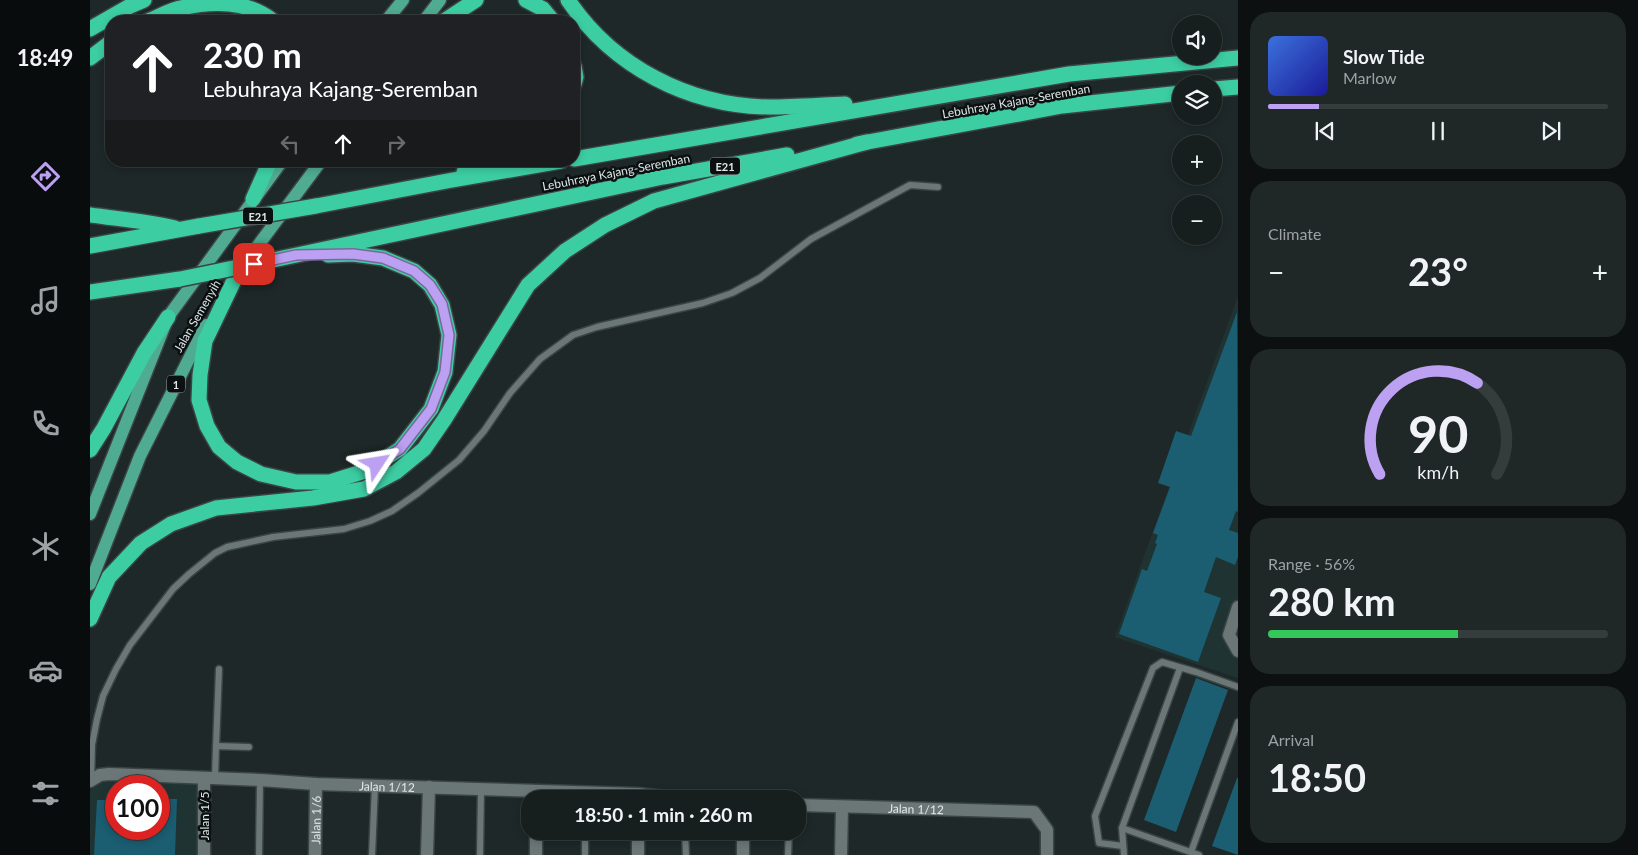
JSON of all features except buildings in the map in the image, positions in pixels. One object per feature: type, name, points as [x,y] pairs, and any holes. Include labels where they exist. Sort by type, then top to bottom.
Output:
[{"type":"highway","points":[[116,15],[144,0]]},
{"type":"highway","points":[[453,15],[476,0]]},
{"type":"highway","points":[[526,0],[543,9],[548,15]]},
{"type":"highway","points":[[568,0],[579,15]]},
{"type":"highway","points":[[162,15],[179,8],[220,2],[247,7],[262,15]]},
{"type":"highway","points":[[580,17],[586,25],[618,54],[646,74],[682,91],[724,103],[768,107],[909,100]]},
{"type":"highway","points":[[90,29],[105,21]]},
{"type":"highway","points":[[90,58],[105,47]]},
{"type":"highway","name":"Lebuhraya Kajang-Seremban","points":[[580,158],[1069,74],[1238,58]]},
{"type":"highway","points":[[1222,88],[1238,86]]},
{"type":"highway","name":"Lebuhraya Kajang-Seremban","points":[[90,292],[180,279],[654,179],[1062,106],[1172,94]]},
{"type":"highway","points":[[90,619],[109,577],[141,543],[171,524],[216,508],[313,498],[364,489],[396,472],[424,449],[528,285],[565,251],[605,225],[654,201],[867,142]]},
{"type":"highway","points":[[252,199],[267,167]]},
{"type":"highway","points":[[447,181],[476,167]]},
{"type":"highway","name":"Lebuhraya Kajang-Seremban","points":[[90,246],[527,167]]},
{"type":"highway","points":[[90,215],[156,223],[181,229]]},
{"type":"highway","points":[[239,270],[206,341],[200,375],[199,400],[207,426],[219,447],[237,462],[261,474],[296,482],[330,482],[366,471],[400,449],[431,409],[445,372],[449,335],[442,304],[430,285],[414,271],[383,258],[353,254],[296,255]]},
{"type":"highway","points":[[90,450],[104,428],[144,352],[168,317]]},
{"type":"main road","points":[[391,15],[403,0]]},
{"type":"main road","points":[[429,15],[440,0]]},
{"type":"main road","name":"Jalan Semenyih","points":[[90,514],[168,317],[252,199],[277,167]]},
{"type":"main road","name":"Jalan Semenyih","points":[[90,584],[140,456],[201,333],[239,270],[316,167]]},
{"type":"street","points":[[1238,608],[1229,635],[1238,651]]},
{"type":"street","name":"Jalan 1/12","points":[[90,780],[100,775],[109,774],[316,784],[481,789],[521,793]]},
{"type":"street","name":"Jalan 1/5","points":[[204,855],[210,778]]},
{"type":"street","name":"Jalan 1/6","points":[[315,855],[316,784]]},
{"type":"street","points":[[428,855],[429,787]]},
{"type":"street","name":"Jalan 1/12","points":[[806,806],[1034,812],[1047,830],[1047,855]]},
{"type":"street","points":[[841,855],[842,807]]},
{"type":"street","points":[[536,840],[536,855]]},
{"type":"street","points":[[638,840],[638,855]]},
{"type":"street","points":[[743,840],[743,855]]},
{"type":"lane","points":[[90,780],[92,745],[97,719],[103,696],[116,669],[130,645],[173,589],[215,553],[238,544],[272,537],[344,529],[370,521],[392,511],[459,460],[484,431],[510,393],[540,359],[573,335],[597,327],[703,303],[732,293],[760,278],[810,239],[910,185],[938,187]]},
{"type":"lane","points":[[1123,846],[1099,843],[1095,816],[1153,668],[1162,662],[1238,687]]},
{"type":"lane","points":[[1124,855],[1122,828],[1180,668]]},
{"type":"lane","points":[[210,778],[216,746],[218,669]]},
{"type":"lane","points":[[1191,852],[1238,722]]},
{"type":"lane","points":[[216,746],[249,747]]},
{"type":"lane","points":[[259,855],[260,780]]},
{"type":"lane","points":[[372,855],[375,786]]},
{"type":"lane","points":[[480,855],[481,789]]},
{"type":"lane","points":[[1122,828],[1199,855]]},
{"type":"lane","points":[[585,840],[585,855]]},
{"type":"lane","points":[[686,840],[686,855]]},
{"type":"lane","points":[[788,855],[789,840]]},
{"type":"shaded area","points":[[1238,296],[1238,678],[1115,637]]},
{"type":"shaded area","points":[[96,782],[105,782],[105,840],[170,840],[170,783],[197,784],[197,855],[90,855],[90,791]]},
{"type":"route","points":[[254,264],[296,255],[353,254],[383,258],[414,271],[430,285],[442,304],[449,335],[445,372],[431,409],[400,449],[377,464]]}]
